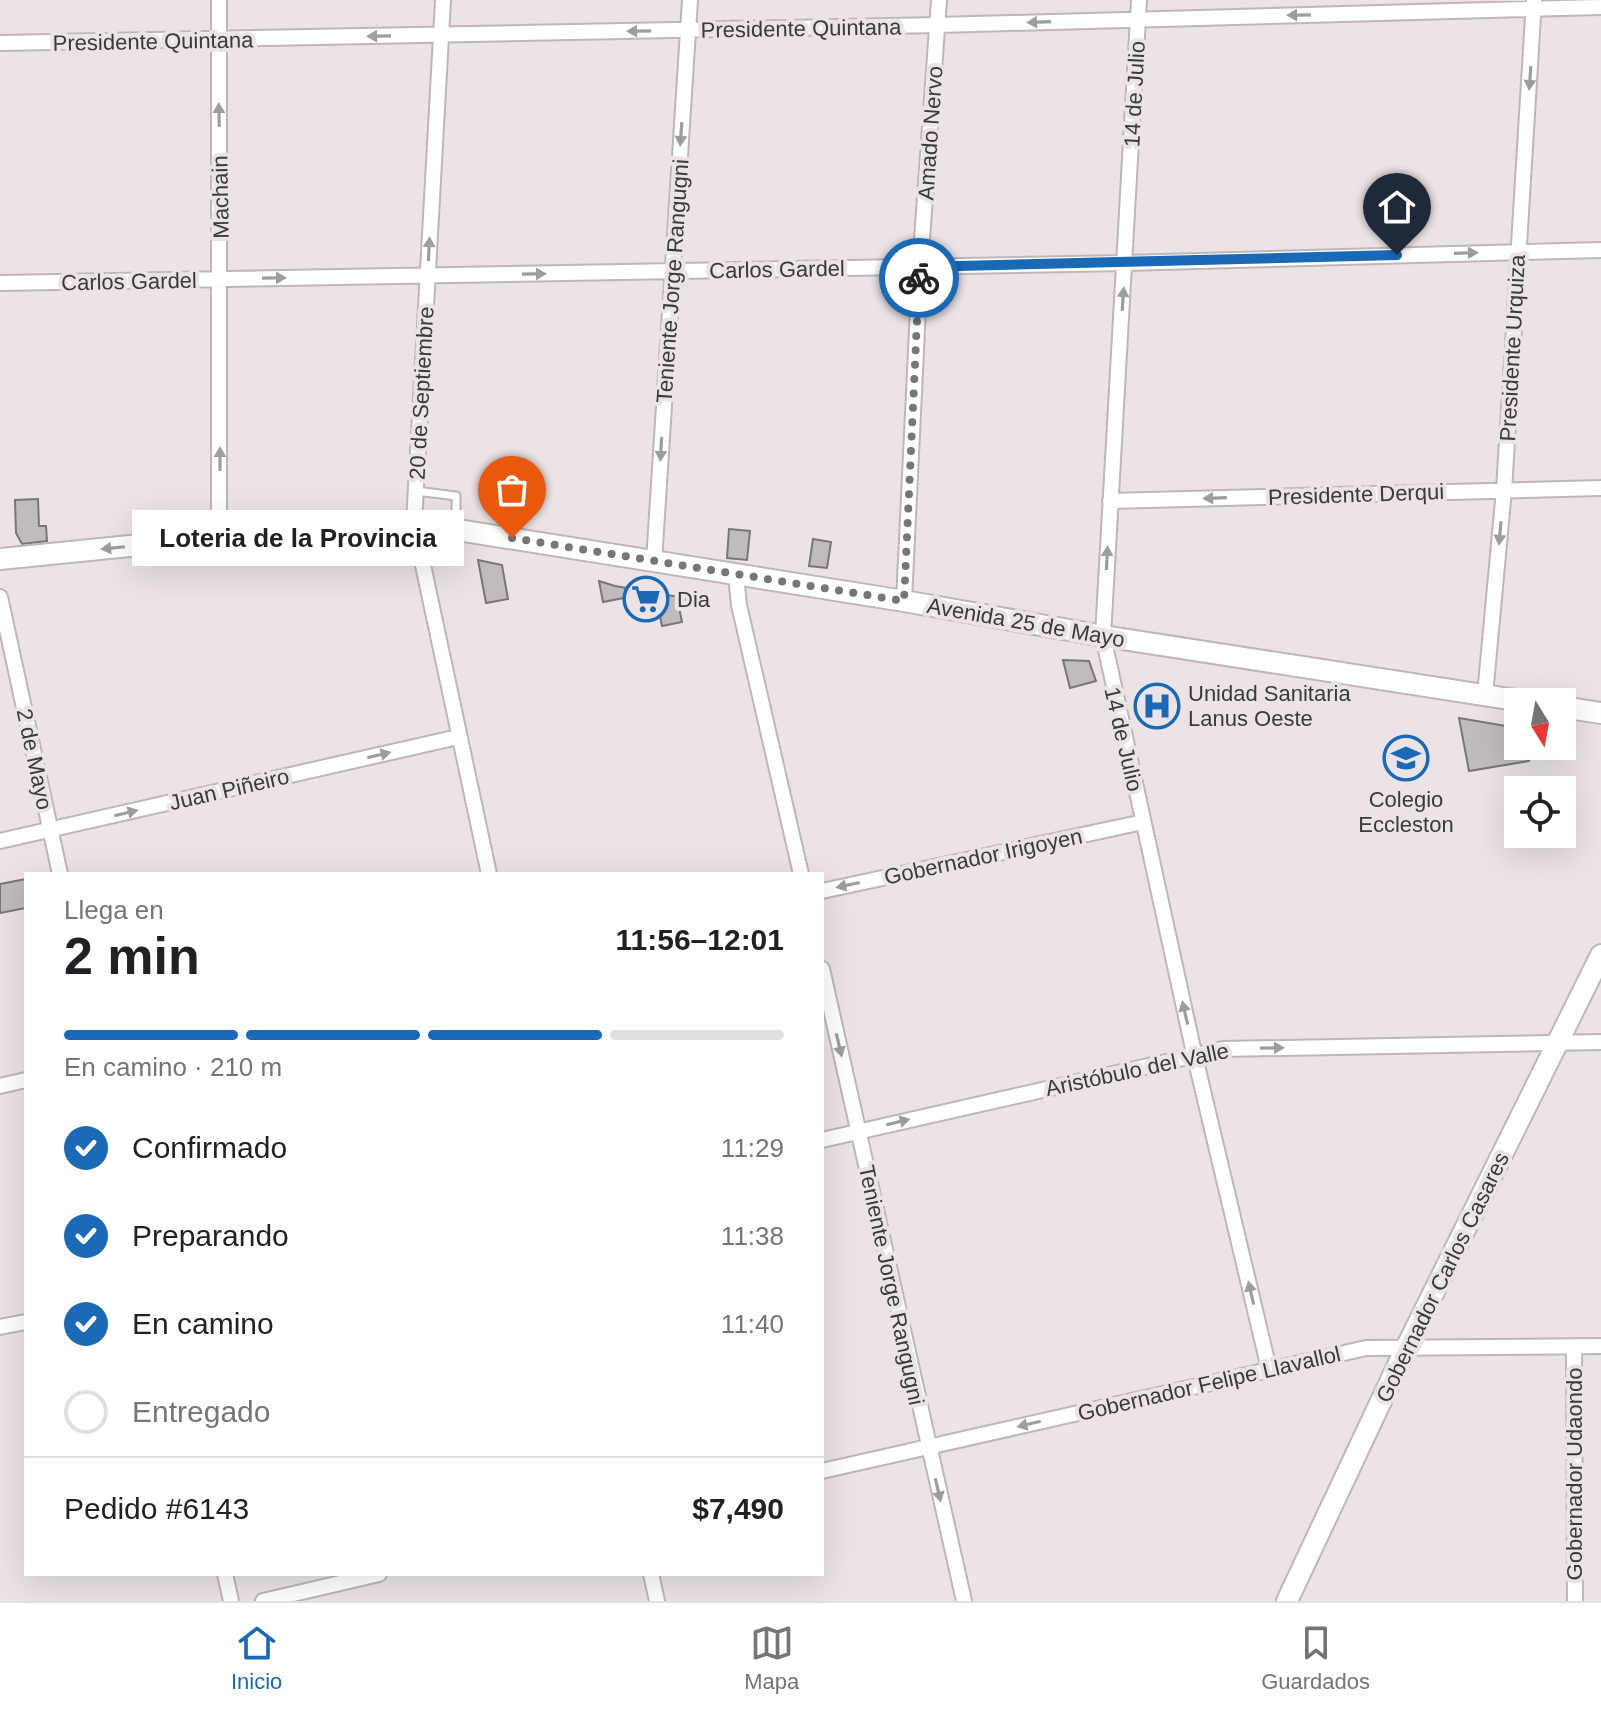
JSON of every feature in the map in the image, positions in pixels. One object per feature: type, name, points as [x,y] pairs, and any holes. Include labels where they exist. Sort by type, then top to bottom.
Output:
[{"type":"main road","name":"Avenida 25 de Mayo","points":[[0,559],[219,537],[414,523],[1504,698]]},
{"type":"main road","points":[[1576,709],[1601,713]]},
{"type":"main road","name":"Gobernador Carlos Casares","points":[[1287,1601],[1406,1348],[1601,955]]},
{"type":"street","name":"Machain","points":[[219,0],[219,537]]},
{"type":"street","name":"20 de Septiembre","points":[[443,0],[414,523],[489,872]]},
{"type":"street","name":"Teniente Jorge Rangugni","points":[[654,562],[690,0]]},
{"type":"street","name":"Amado Nervo","points":[[904,601],[920,267],[939,0]]},
{"type":"street","name":"14 de Julio","points":[[1139,0],[1103,636],[1194,1053],[1269,1369]]},
{"type":"street","name":"Presidente Quintana","points":[[0,43],[938,25],[1534,4],[1601,7]]},
{"type":"street","name":"Presidente Urquiza","points":[[1485,695],[1504,490],[1534,4]]},
{"type":"street","name":"Carlos Gardel","points":[[0,283],[1125,263],[1601,250]]},
{"type":"street","name":"Presidente Derqui","points":[[1110,501],[1601,488]]},
{"type":"street","points":[[736,576],[739,605],[801,872]]},
{"type":"street","name":"2 de Mayo","points":[[0,597],[60,872]]},
{"type":"street","name":"Juan Piñeiro","points":[[0,841],[458,737]]},
{"type":"street","name":"Gobernador Irigoyen","points":[[824,891],[1143,822]]},
{"type":"street","name":"Teniente Jorge Rangugni","points":[[824,978],[964,1601]]},
{"type":"street","name":"Aristóbulo del Valle","points":[[824,1140],[1194,1053],[1223,1049],[1601,1042]]},
{"type":"street","points":[[0,1086],[24,1080]]},
{"type":"street","points":[[0,1327],[24,1322]]},
{"type":"street","name":"Gobernador Felipe Llavallol","points":[[824,1471],[1366,1348],[1601,1346]]},
{"type":"street","name":"Gobernador Udaondo","points":[[1574,1347],[1575,1601]]},
{"type":"street","points":[[225,1576],[231,1601]]},
{"type":"street","points":[[263,1601],[370,1576]]},
{"type":"street","points":[[651,1576],[657,1601]]},
{"type":"lane","points":[[416,491],[456,496],[456,529]]},
{"type":"building","points":[[504,498],[522,500],[519,525],[502,524]]},
{"type":"building","points":[[38,499],[39,526],[46,526],[47,541],[22,544],[16,533],[15,500]]},
{"type":"building","points":[[729,529],[750,531],[747,560],[727,558]]},
{"type":"building","points":[[813,539],[831,542],[827,568],[809,566]]},
{"type":"building","points":[[478,560],[502,565],[508,599],[486,603]]},
{"type":"building","points":[[599,581],[691,599],[678,602],[682,622],[662,626],[658,606],[637,610],[634,596],[603,602]]},
{"type":"building","points":[[1063,660],[1089,661],[1096,681],[1070,688]]},
{"type":"building","points":[[1459,718],[1504,726],[1504,760],[1529,760],[1529,761],[1469,771]]},
{"type":"building","points":[[24,879],[24,908],[0,913],[0,884]]},
{"type":"way so far","points":[[512,538],[904,601],[919,278]]},
{"type":"place","name":"Loteria de la Provincia","points":[[512,538]]},
{"type":"place","name":"Dia","points":[[646,599]]},
{"type":"place","name":"Unidad Sanitaria Lanus Oeste","points":[[1157,706]]},
{"type":"place","name":"Colegio Eccleston","points":[[1406,758]]},
{"type":"route","points":[[919,278],[920,267],[1397,255]]}]
